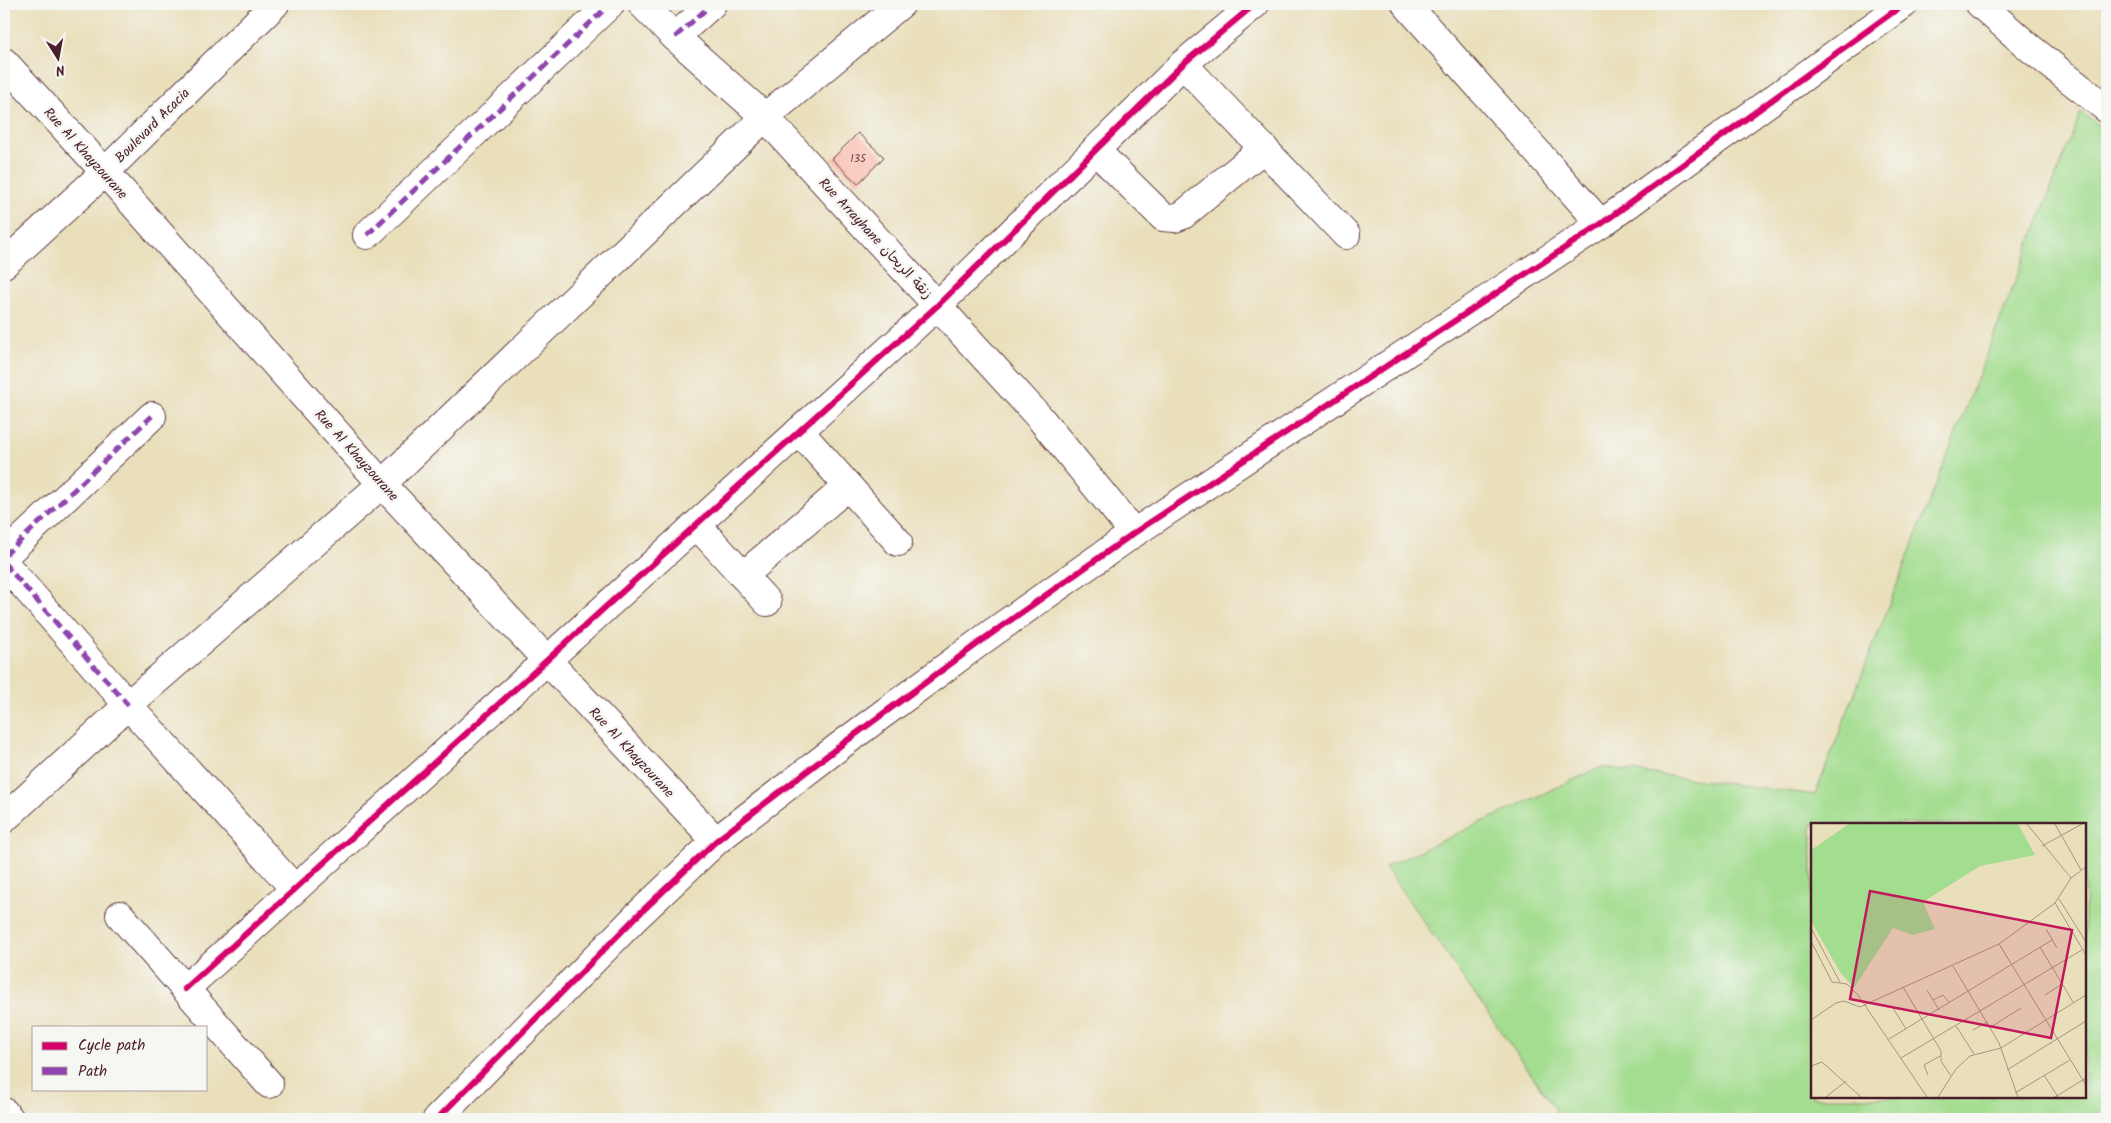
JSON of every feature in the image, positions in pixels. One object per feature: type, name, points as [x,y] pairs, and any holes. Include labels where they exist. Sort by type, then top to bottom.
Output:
[{"type":"street","name":"Boulevard Acacia","points":[[4,264],[105,172],[275,4]]},
{"type":"street","points":[[367,236],[610,4]]},
{"type":"street","name":"Rue Arrayhane زنقة الريحان","points":[[642,4],[675,37],[765,117],[1040,418],[1134,533]]},
{"type":"street","points":[[675,37],[712,4]]},
{"type":"street","points":[[4,819],[128,705],[382,484],[765,117],[901,4]]},
{"type":"street","points":[[185,989],[938,305],[1183,64],[1255,4]]},
{"type":"street","points":[[1406,4],[1601,224]]},
{"type":"street","points":[[437,1119],[637,916],[716,841],[988,636],[1134,533],[1601,224],[1904,4]]},
{"type":"street","points":[[1980,4],[2030,48],[2107,109]]},
{"type":"street","name":"Rue Al Khayzourane","points":[[4,62],[105,172],[382,484],[716,841]]},
{"type":"street","points":[[1183,64],[1346,234]]},
{"type":"street","points":[[1095,150],[1163,216],[1175,218],[1183,215],[1264,148]]},
{"type":"street","points":[[4,556],[152,416]]},
{"type":"street","points":[[799,431],[898,542]]},
{"type":"street","points":[[743,576],[848,486]]},
{"type":"street","points":[[697,525],[767,602]]},
{"type":"street","points":[[4,563],[128,705],[294,888]]},
{"type":"street","points":[[120,915],[269,1084]]},
{"type":"street","points":[[4,1112],[10,1119]]},
{"type":"green space","points":[[2081,112],[2107,132],[2107,1119],[1549,1119],[1557,1111],[1385,867],[1601,767],[1815,795]]},
{"type":"building","points":[[858,133],[884,157],[858,184],[832,159]]},
{"type":"marked path","points":[[367,235],[610,4]]},
{"type":"marked path","points":[[675,37],[712,4]]},
{"type":"marked path","points":[[4,556],[152,416]]},
{"type":"marked path","points":[[4,563],[128,705]]},
{"type":"cycle path","points":[[185,989],[938,305],[1183,64],[1255,4]]},
{"type":"cycle path","points":[[437,1119],[637,916],[716,841],[841,745],[988,636],[1134,533],[1601,224],[1904,4]]}]
